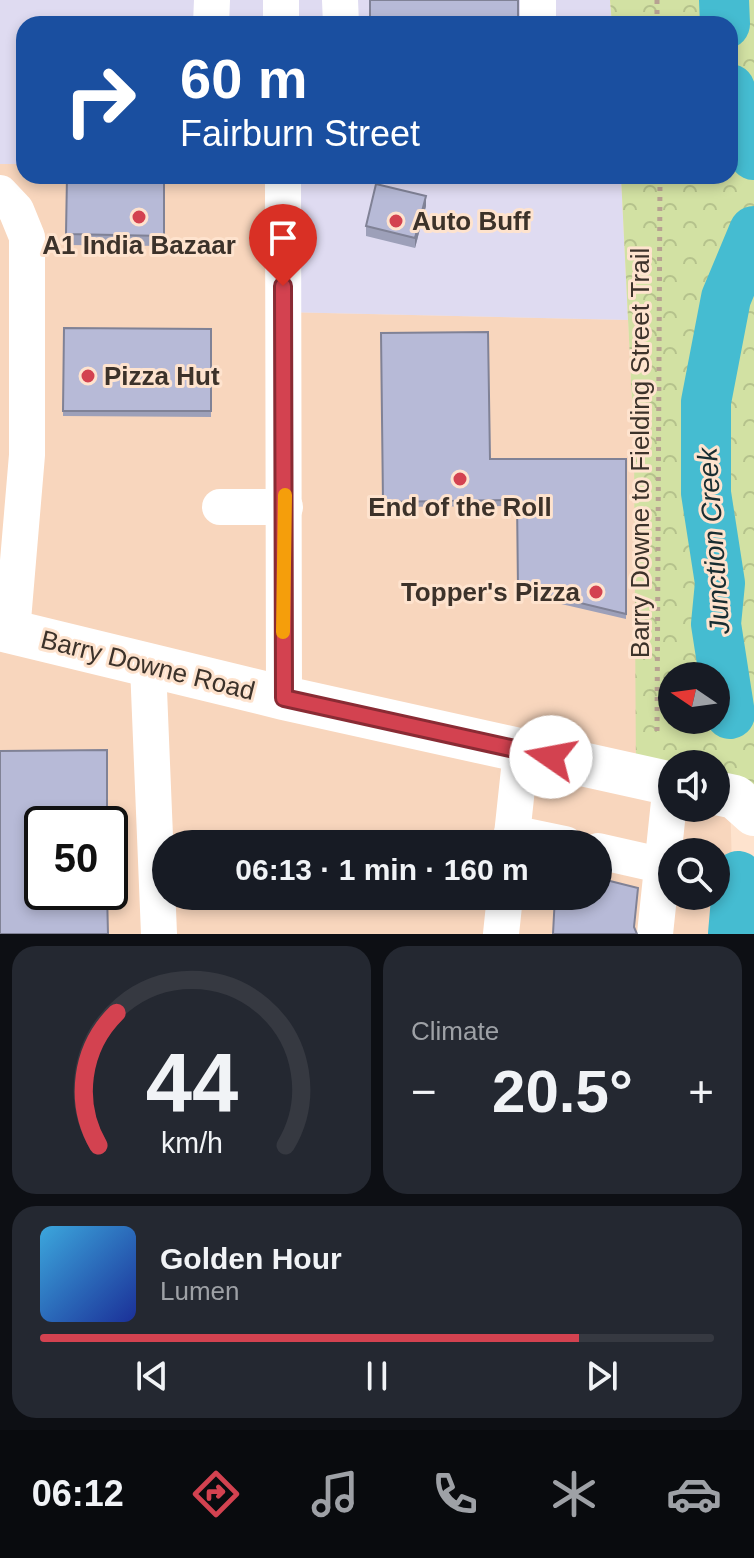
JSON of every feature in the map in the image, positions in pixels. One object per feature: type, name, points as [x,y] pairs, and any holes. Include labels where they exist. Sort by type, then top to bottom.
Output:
[{"type":"main road","name":"Barry Downe Road","points":[[6,631],[284,698],[658,781]]},
{"type":"street","points":[[283,184],[284,698]]},
{"type":"street","points":[[0,193],[16,210],[24,231],[42,234],[47,244],[46,458],[40,475],[12,493],[6,631]]},
{"type":"street","points":[[220,507],[285,507]]},
{"type":"street","points":[[148,666],[159,934]]},
{"type":"street","points":[[513,830],[521,751]]},
{"type":"street","points":[[612,854],[658,865]]},
{"type":"street","points":[[655,934],[658,893]]},
{"type":"street","points":[[501,934],[504,910]]},
{"type":"path","name":"Barry Downe to Fielding Street Trail","points":[[657,731],[660,184]]},
{"type":"shaded area","points":[[0,0],[610,0],[611,16],[16,16],[16,164],[0,164]]},
{"type":"shaded area","points":[[0,164],[16,164],[16,184],[280,184],[281,312],[628,320],[634,442],[658,673],[658,734],[664,734],[666,750],[658,750],[658,822],[730,822],[730,799],[734,934],[0,934]]},
{"type":"shaded area","points":[[280,184],[621,184],[628,320],[281,312]]},
{"type":"green space","points":[[610,0],[754,0],[754,791],[730,794],[730,750],[658,750],[658,769],[636,778],[634,442],[621,184],[738,184],[738,16],[611,16]]},
{"type":"building","points":[[370,0],[518,0],[518,16],[370,16]]},
{"type":"building","points":[[67,184],[164,184],[164,236],[66,234]]},
{"type":"building","name":"Auto Buff","points":[[376,184],[426,196],[415,238],[366,226]]},
{"type":"building","points":[[64,328],[211,329],[211,411],[63,411]]},
{"type":"building","points":[[488,332],[490,459],[626,459],[626,614],[518,588],[517,500],[383,502],[381,333]]},
{"type":"building","points":[[107,750],[107,806],[24,806],[24,910],[107,910],[108,934],[0,934],[0,751]]},
{"type":"building","points":[[612,882],[638,888],[634,927],[637,934],[553,934],[554,910],[612,910]]},
{"type":"waterway","name":"Junction Creek","points":[[724,0],[725,16]]},
{"type":"waterway","name":"Junction Creek","points":[[738,111],[754,155]]},
{"type":"waterway","name":"Junction Creek","points":[[722,662],[716,624],[720,583],[706,493],[706,402],[726,298],[754,231]]},
{"type":"waterway","name":"Junction Creek","points":[[733,934],[738,876]]},
{"type":"slow traffic","points":[[283,632],[285,495]]},
{"type":"place","name":"A1 India Bazaar","points":[[139,217]]},
{"type":"place","name":"Auto Buff","points":[[396,221]]},
{"type":"place","name":"Pizza Hut","points":[[88,376]]},
{"type":"place","name":"End of the Roll","points":[[460,479]]},
{"type":"place","name":"Topper's Pizza","points":[[596,592]]},
{"type":"route","points":[[283,286],[284,698],[551,757]]}]
